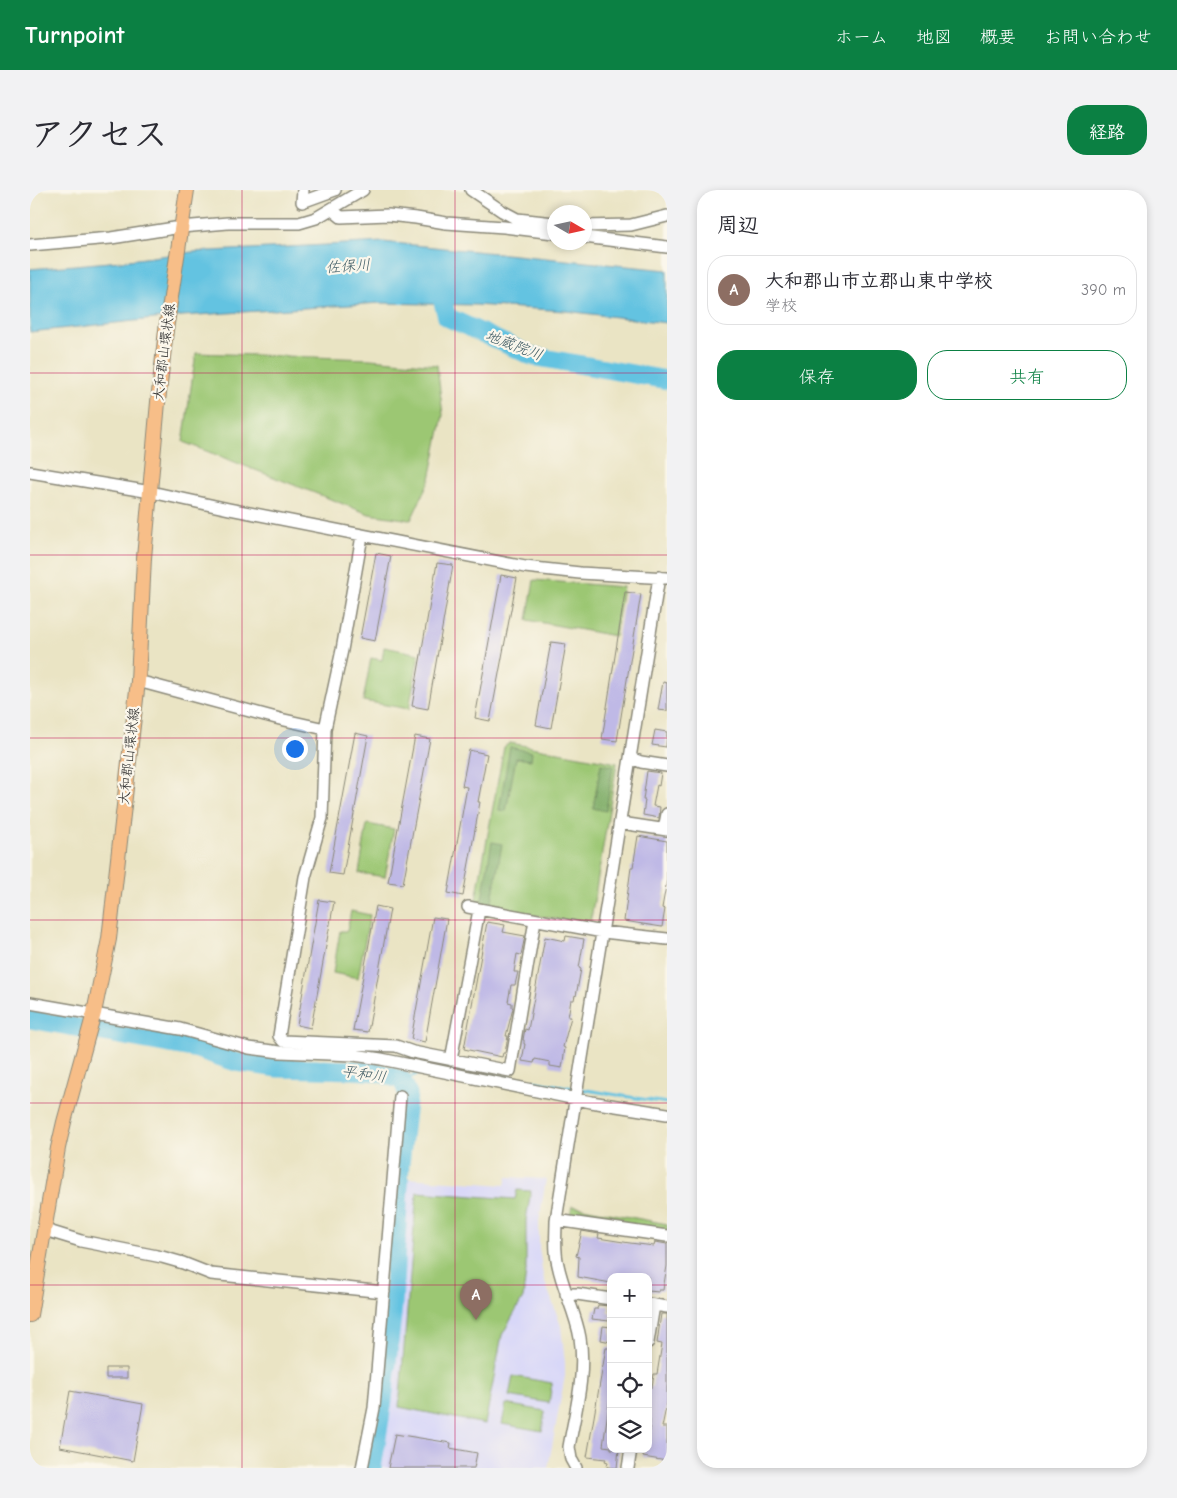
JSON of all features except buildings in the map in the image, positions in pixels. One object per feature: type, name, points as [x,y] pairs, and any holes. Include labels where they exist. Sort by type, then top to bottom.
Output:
[{"type":"main road","name":"大和郡山環状線","points":[[30,1315],[64,1122],[90,1026],[109,939],[138,681],[144,558],[158,402],[166,330],[187,190]]},
{"type":"street","points":[[303,190],[302,202],[335,190]]},
{"type":"street","points":[[30,245],[180,231],[228,223],[298,223],[316,218],[362,190]]},
{"type":"street","points":[[471,190],[517,219],[547,222]]},
{"type":"street","points":[[331,209],[341,217],[388,215],[446,224],[504,227],[547,232]]},
{"type":"street","points":[[592,226],[631,225],[667,216]]},
{"type":"street","points":[[592,238],[667,247]]},
{"type":"street","points":[[30,472],[151,492],[362,536],[525,567],[580,573],[663,578],[620,823],[556,1220],[557,1264],[577,1323],[582,1360],[581,1379],[569,1448],[571,1459],[576,1468]]},
{"type":"street","points":[[362,536],[342,650],[325,729],[322,818],[305,877],[279,1036],[283,1041],[396,1046],[413,1052],[510,1071],[535,920]]},
{"type":"street","points":[[138,681],[280,719],[325,729]]},
{"type":"street","points":[[631,758],[641,762],[667,766]]},
{"type":"street","points":[[620,823],[666,829],[667,814]]},
{"type":"street","points":[[452,1060],[473,909],[603,932],[667,939]]},
{"type":"street","points":[[30,1003],[90,1026],[180,1029],[249,1048],[280,1052],[354,1055],[575,1097],[591,1102],[667,1114]]},
{"type":"street","points":[[362,1468],[374,1408],[400,1096]]},
{"type":"street","points":[[556,1220],[667,1236]]},
{"type":"street","points":[[45,1230],[81,1242],[162,1257],[211,1274],[384,1292]]},
{"type":"street","points":[[566,1294],[607,1298]]},
{"type":"street","points":[[652,1304],[667,1307]]},
{"type":"street","points":[[628,1468],[630,1453]]},
{"type":"shaded area","points":[[507,1177],[546,1179],[539,1221],[539,1248],[543,1276],[561,1326],[565,1363],[565,1376],[548,1468],[375,1468],[386,1413],[405,1178],[505,1185]]},
{"type":"green space","points":[[196,353],[370,359],[437,365],[443,415],[430,479],[411,520],[369,514],[183,442]]},
{"type":"green space","points":[[534,580],[623,587],[615,636],[527,620]]},
{"type":"green space","points":[[384,647],[419,654],[409,709],[363,701],[371,658],[382,660]]},
{"type":"green space","points":[[510,743],[617,763],[590,925],[481,906],[476,899],[504,747]]},
{"type":"green space","points":[[510,747],[532,752],[531,760],[516,758],[506,811],[499,810]]},
{"type":"green space","points":[[601,764],[613,766],[606,811],[593,808]]},
{"type":"green space","points":[[367,824],[394,829],[385,877],[359,873]]},
{"type":"green space","points":[[492,842],[502,844],[491,906],[481,905]]},
{"type":"green space","points":[[351,911],[370,915],[358,978],[333,973],[340,931],[347,931]]},
{"type":"green space","points":[[517,1190],[531,1191],[526,1220],[526,1271],[523,1298],[502,1335],[485,1424],[399,1407],[417,1192],[515,1199]]},
{"type":"green space","points":[[572,1206],[667,1224],[667,1232],[570,1216]]},
{"type":"green space","points":[[513,1376],[552,1383],[549,1403],[509,1396]]},
{"type":"green space","points":[[506,1404],[545,1411],[542,1431],[502,1424]]},
{"type":"water","name":"佐保川","points":[[383,242],[667,270],[667,323],[566,311],[475,305],[380,303],[182,316],[30,332],[30,269],[121,261],[192,252]]},
{"type":"waterway","name":"地蔵院川","points":[[437,280],[447,317],[532,356],[667,380]]},
{"type":"waterway","name":"平和川","points":[[30,1019],[197,1049],[236,1062],[278,1068],[377,1072],[402,1080],[408,1094],[400,1165],[393,1305],[383,1400],[372,1468]]},
{"type":"waterway","points":[[439,1066],[443,1065],[667,1103]]},
{"type":"waterway","points":[[402,1080],[423,1072]]},
{"type":"place","name":"大和郡山市立郡山東中学校","points":[[476,1320]]}]
